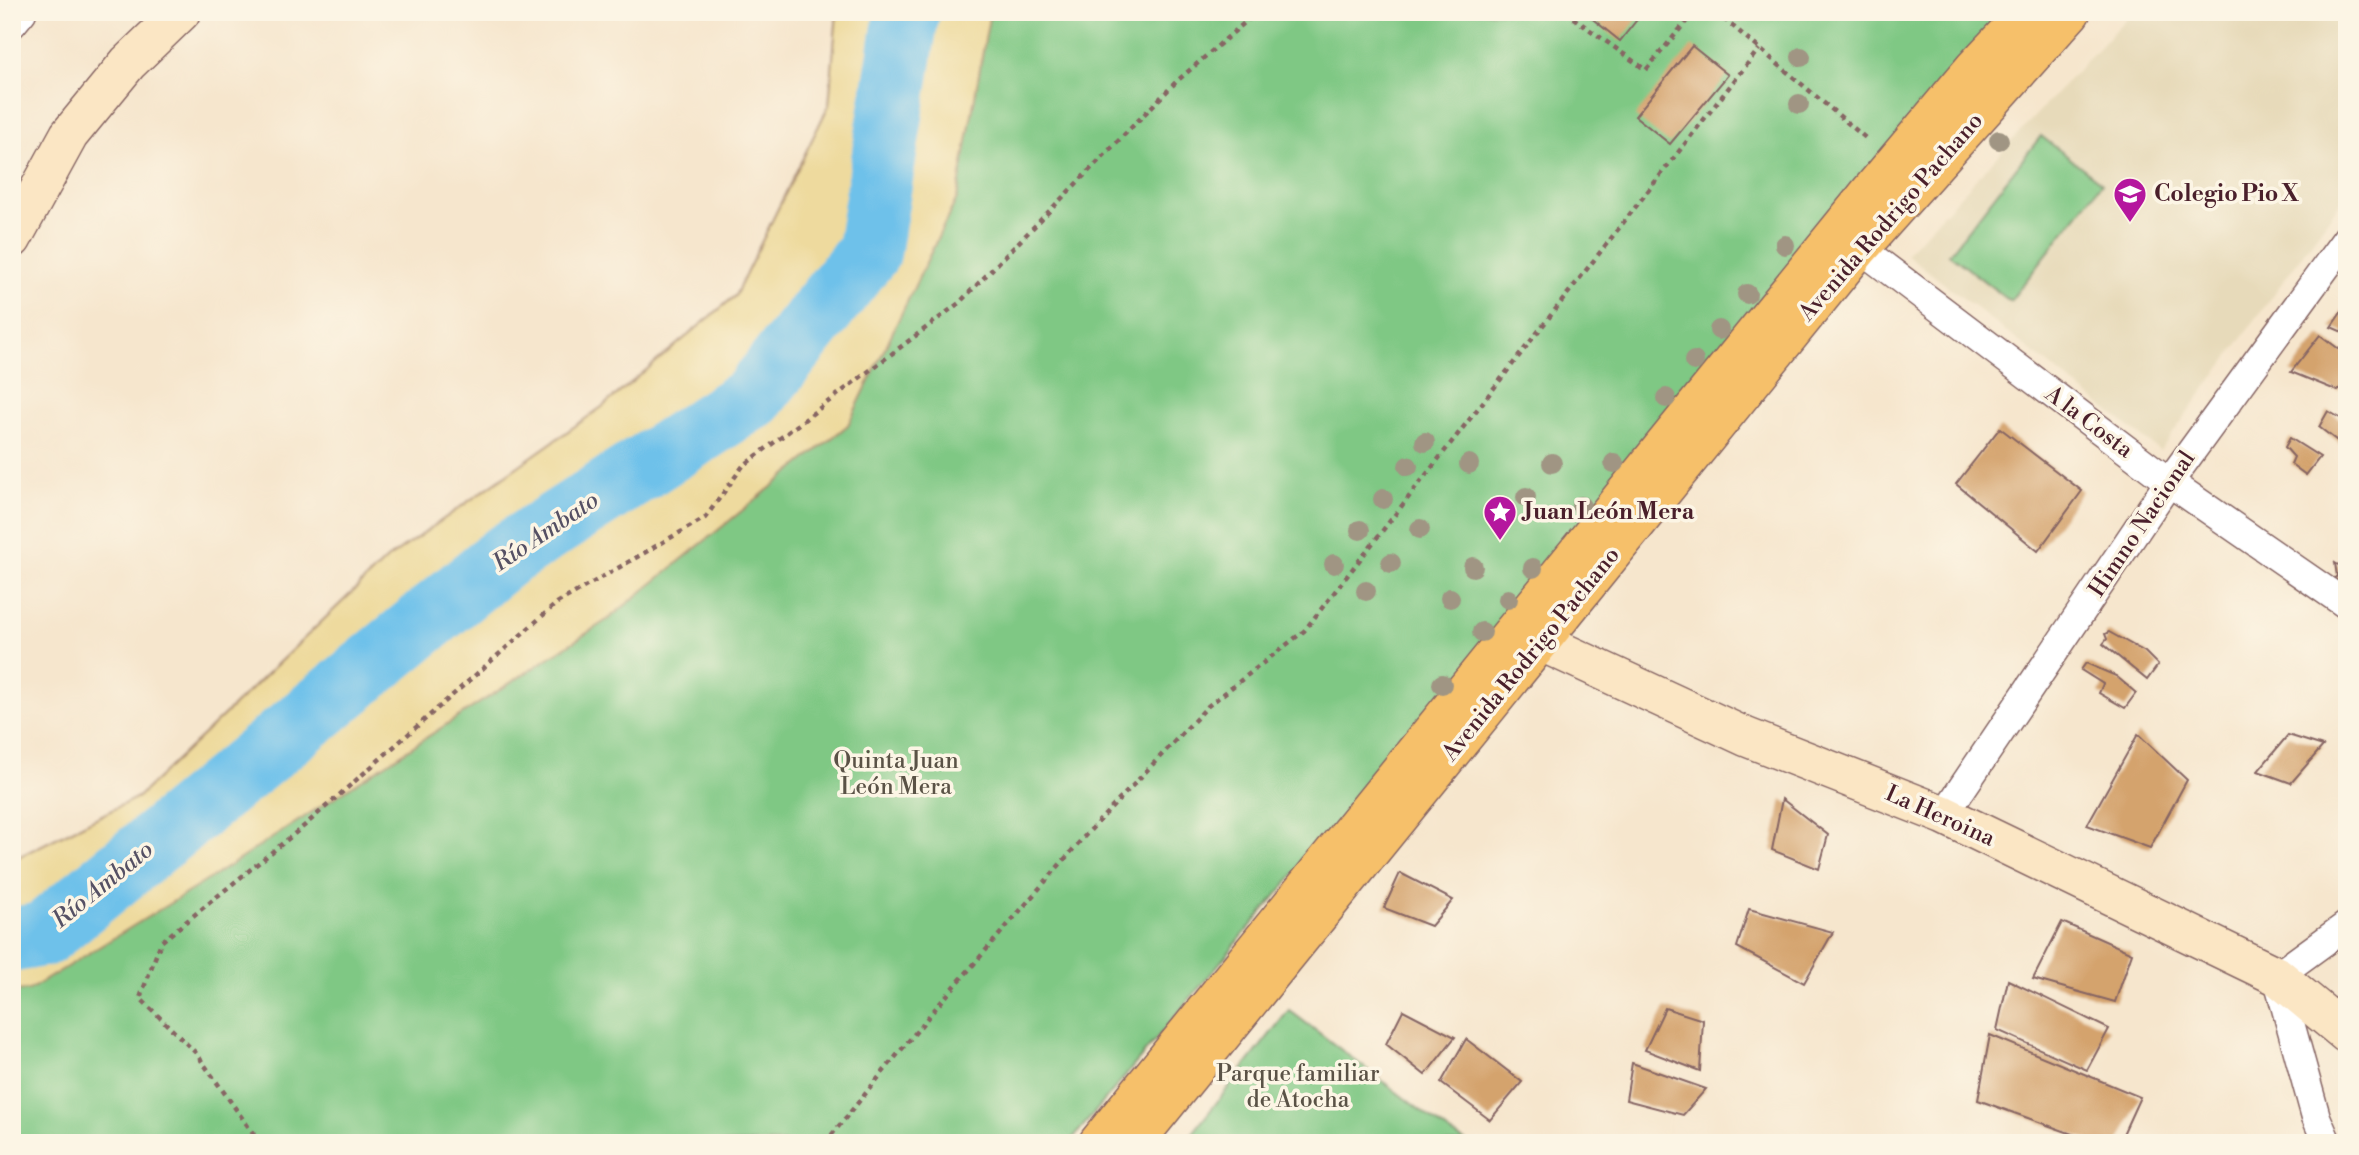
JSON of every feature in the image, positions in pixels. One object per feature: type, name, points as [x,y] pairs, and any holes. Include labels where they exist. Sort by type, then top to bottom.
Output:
[{"type":"main road","name":"Avenida Rodrigo Pachano","points":[[1134,1143],[1529,635],[1849,240],[1975,67],[2027,12]]},
{"type":"main road","name":"Avenida Rodrigo Pachano","points":[[1849,240],[2071,12]]},
{"type":"main road","name":"Avenida Rodrigo Pachano","points":[[1098,1143],[1529,635]]},
{"type":"street","points":[[12,24],[22,12]]},
{"type":"street","points":[[12,239],[69,135],[128,63],[181,12]]},
{"type":"street","name":"Himno Nacional","points":[[1944,816],[2169,482],[2347,238]]},
{"type":"street","name":"A la Costa","points":[[1849,240],[2169,482],[2347,605]]},
{"type":"street","name":"La Heroina","points":[[1529,635],[1745,737],[1944,816],[2277,976],[2347,1034]]},
{"type":"street","points":[[2327,1143],[2316,1117],[2277,976],[2347,925]]},
{"type":"path","points":[[260,1143],[195,1053],[141,998],[161,943],[304,826],[557,603],[705,518],[743,466],[959,303],[1177,81],[1258,12]]},
{"type":"path","points":[[1565,12],[1646,70],[1694,12]]},
{"type":"path","points":[[1716,12],[1872,143]]},
{"type":"path","points":[[825,1143],[929,1016],[1091,829],[1208,706],[1304,631],[1759,49]]},
{"type":"shaded area","name":"Colegio Pio X","points":[[2132,12],[2347,12],[2347,193],[2160,451],[1906,254]]},
{"type":"green space","name":"Quinta Juan León Mera","points":[[931,12],[2002,12],[1487,644],[1069,1143],[12,1143],[12,965],[769,415]]},
{"type":"green space","points":[[2041,136],[2102,183],[2010,301],[1949,254]]},
{"type":"green space","name":"Parque familiar de Atocha","points":[[1289,1010],[1449,1132],[1468,1143],[1185,1143]]},
{"type":"sand","points":[[837,12],[990,12],[957,198],[848,425],[607,620],[203,883],[29,990],[12,991],[12,860],[138,797],[387,559],[602,407],[735,296],[829,105]]},
{"type":"building","points":[[1584,12],[1643,12],[1620,41]]},
{"type":"building","points":[[1692,46],[1728,75],[1670,144],[1635,116]]},
{"type":"building","points":[[2347,304],[2347,334],[2331,327]]},
{"type":"building","points":[[2320,335],[2347,355],[2347,381],[2338,391],[2291,372]]},
{"type":"building","points":[[2328,411],[2347,422],[2347,432],[2340,443],[2319,427]]},
{"type":"building","points":[[2000,428],[2082,491],[2038,551],[1956,484]]},
{"type":"building","points":[[2290,438],[2320,457],[2306,475],[2291,464],[2294,457],[2285,447]]},
{"type":"building","points":[[2335,563],[2347,570],[2347,598],[2328,584],[2337,576]]},
{"type":"building","points":[[2109,632],[2145,652],[2158,665],[2147,680],[2103,644],[2107,639],[2105,634]]},
{"type":"building","points":[[2086,663],[2116,676],[2136,693],[2125,708],[2099,693],[2103,684],[2081,670]]},
{"type":"building","points":[[2138,734],[2187,780],[2150,848],[2087,825]]},
{"type":"building","points":[[2288,735],[2323,746],[2291,783],[2258,771]]},
{"type":"building","points":[[1782,799],[1828,835],[1819,869],[1772,850]]},
{"type":"building","points":[[1400,873],[1453,900],[1431,926],[1384,908]]},
{"type":"building","points":[[1749,909],[1833,932],[1804,983],[1737,947]]},
{"type":"building","points":[[2062,922],[2132,953],[2115,1002],[2033,979]]},
{"type":"building","points":[[2008,980],[2109,1029],[2087,1070],[1997,1030]]},
{"type":"building","points":[[1665,1008],[1703,1020],[1700,1071],[1645,1050]]},
{"type":"building","points":[[1403,1010],[1455,1037],[1425,1075],[1386,1044]]},
{"type":"building","points":[[1990,1035],[2140,1097],[2119,1143],[2097,1143],[1978,1100]]},
{"type":"building","points":[[1466,1039],[1522,1082],[1490,1120],[1441,1083]]},
{"type":"building","points":[[1632,1063],[1706,1089],[1683,1115],[1626,1100]]},
{"type":"waterway","name":"Río Ambato","points":[[12,940],[44,934],[504,557],[753,397],[869,251],[907,12]]},
{"type":"place","name":"Colegio Pio X","points":[[2130,224]]},
{"type":"place","name":"Juan León Mera","points":[[1500,542]]}]
